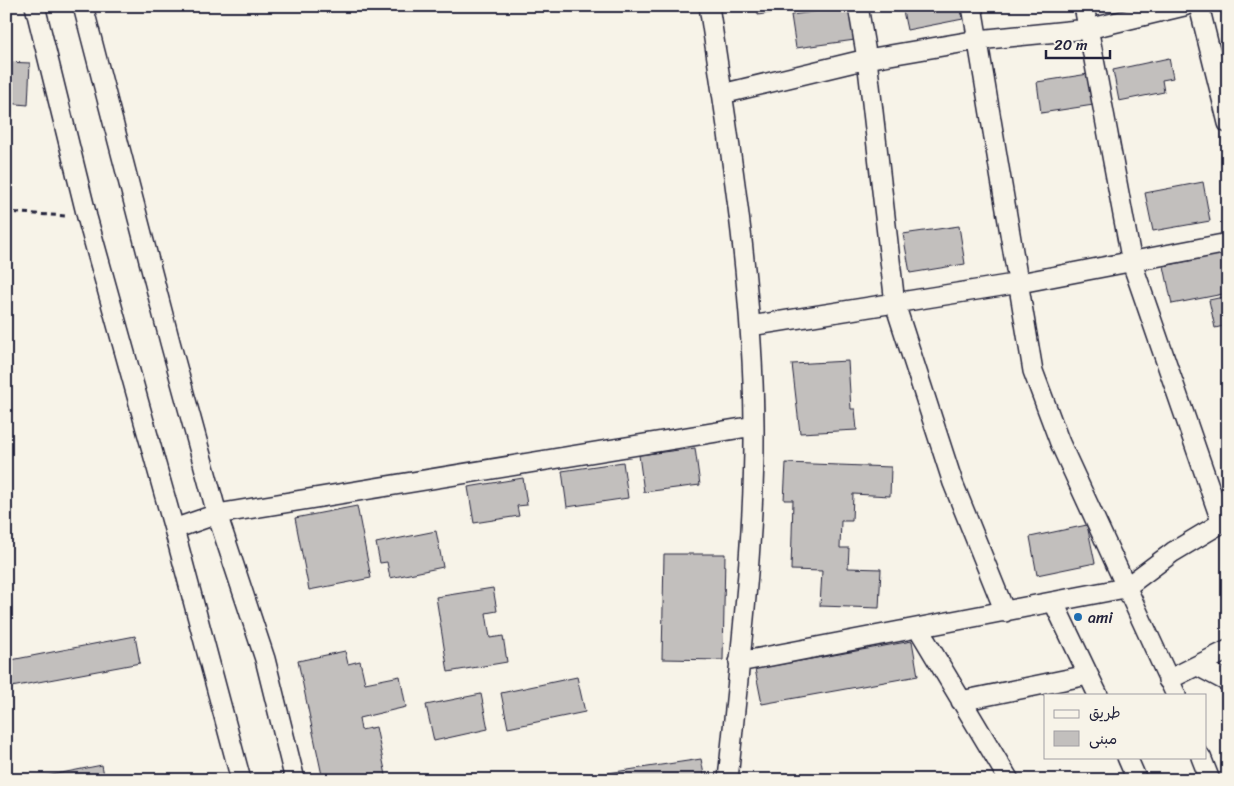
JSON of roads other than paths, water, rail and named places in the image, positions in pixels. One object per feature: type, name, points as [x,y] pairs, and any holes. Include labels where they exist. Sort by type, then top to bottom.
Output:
[{"type":"street","points":[[35,6],[87,217],[174,529],[241,780]]},
{"type":"street","points":[[83,6],[123,166],[217,514],[265,659],[295,780]]},
{"type":"street","points":[[710,6],[748,288],[754,426],[749,562],[728,780]]},
{"type":"street","points":[[858,6],[867,59],[895,304],[953,483],[1005,612]]},
{"type":"street","points":[[972,6],[1034,371],[1045,407],[1172,688],[1198,666],[1228,650]]},
{"type":"street","points":[[739,662],[1126,588],[1174,552],[1224,520],[1132,262],[1084,6]]},
{"type":"street","points":[[722,94],[867,59],[978,40],[1088,29],[1184,6]]},
{"type":"street","points":[[1199,6],[1228,122]]},
{"type":"street","points":[[750,326],[1020,283],[1228,243]]},
{"type":"street","points":[[174,529],[217,514],[754,426]]},
{"type":"street","points":[[1054,603],[1098,694]]},
{"type":"street","points":[[918,628],[1009,780]]},
{"type":"street","points":[[1198,666],[1228,682]]},
{"type":"street","points":[[961,701],[1088,675]]},
{"type":"street","points":[[1127,758],[1137,780]]},
{"type":"street","points":[[1201,758],[1210,780]]},
{"type":"place","name":"ami","points":[[1078,617]]}]
